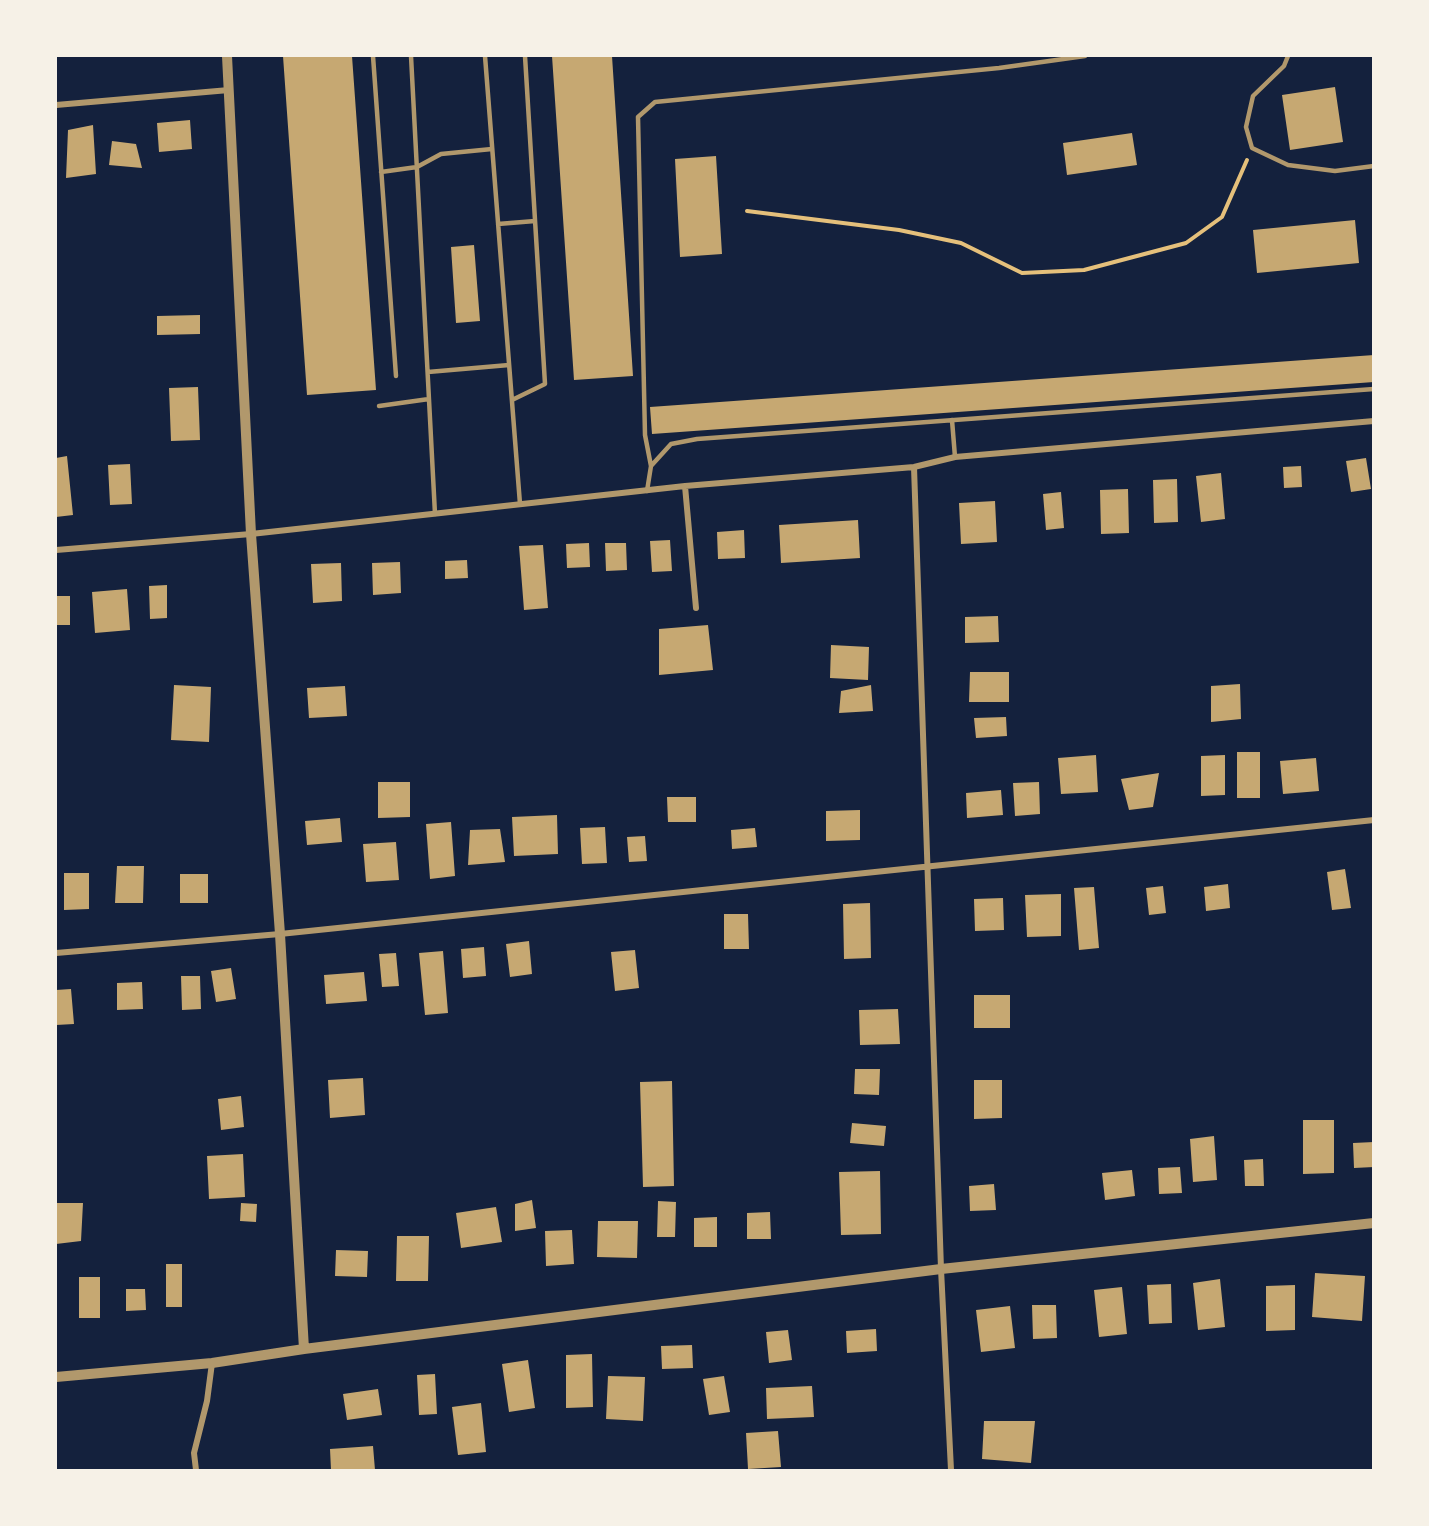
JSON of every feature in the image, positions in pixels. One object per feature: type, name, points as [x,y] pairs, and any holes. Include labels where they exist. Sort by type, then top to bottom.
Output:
[{"type":"street","points":[[227,56],[251,534],[280,934],[304,1349]]},
{"type":"street","points":[[56,105],[229,90]]},
{"type":"street","points":[[56,550],[251,534],[685,486],[914,466],[955,457],[1374,421]]},
{"type":"street","points":[[914,466],[926,867],[951,1470]]},
{"type":"street","points":[[685,486],[696,608]]},
{"type":"street","points":[[56,953],[280,934],[1374,820]]},
{"type":"street","points":[[56,1377],[212,1363],[304,1349],[941,1269],[1374,1223]]},
{"type":"street","points":[[196,1470],[194,1453],[207,1401],[212,1363]]},
{"type":"lane","points":[[373,56],[396,376]]},
{"type":"lane","points":[[411,56],[435,514]]},
{"type":"lane","points":[[485,56],[520,504]]},
{"type":"lane","points":[[512,400],[544,384],[525,56]]},
{"type":"lane","points":[[647,491],[651,466],[645,435],[638,117],[655,102],[999,68],[1085,56]]},
{"type":"lane","points":[[1288,56],[1284,66],[1253,96],[1246,128],[1252,148],[1288,165],[1335,171],[1374,166]]},
{"type":"lane","points":[[381,172],[417,167],[441,154],[492,149]]},
{"type":"lane","points":[[498,224],[535,221]]},
{"type":"lane","points":[[428,372],[509,365]]},
{"type":"lane","points":[[651,466],[670,444],[697,440],[1374,389]]},
{"type":"lane","points":[[379,406],[429,399]]},
{"type":"lane","points":[[952,420],[955,457]]},
{"type":"path","points":[[747,211],[899,230],[961,243],[1022,273],[1084,270],[1186,243],[1213,224],[1222,217],[1252,148]]},
{"type":"building","points":[[283,56],[352,56],[376,390],[307,395]]},
{"type":"building","points":[[552,56],[612,56],[633,376],[574,380]]},
{"type":"building","points":[[1335,87],[1343,142],[1290,150],[1282,95]]},
{"type":"building","points":[[190,120],[192,149],[159,152],[157,123]]},
{"type":"building","points":[[93,125],[96,174],[66,178],[68,130]]},
{"type":"building","points":[[1132,133],[1137,165],[1067,175],[1063,143]]},
{"type":"building","points":[[112,141],[136,144],[142,168],[109,165]]},
{"type":"building","points":[[716,156],[722,254],[680,257],[675,159]]},
{"type":"building","points":[[1355,220],[1359,263],[1257,273],[1253,230]]},
{"type":"building","points":[[474,245],[480,321],[456,323],[451,247]]},
{"type":"building","points":[[200,315],[200,334],[157,335],[157,316]]},
{"type":"building","points":[[1374,355],[1374,382],[652,434],[650,407]]},
{"type":"building","points":[[198,387],[200,440],[171,441],[169,388]]},
{"type":"building","points":[[67,456],[73,515],[56,517],[56,458]]},
{"type":"building","points":[[1366,458],[1371,489],[1351,492],[1346,461]]},
{"type":"building","points":[[130,464],[132,504],[110,505],[108,465]]},
{"type":"building","points":[[1301,466],[1302,487],[1284,488],[1283,467]]},
{"type":"building","points":[[1221,473],[1225,519],[1201,522],[1196,476]]},
{"type":"building","points":[[1177,479],[1178,522],[1154,523],[1153,480]]},
{"type":"building","points":[[1128,489],[1129,533],[1101,534],[1100,490]]},
{"type":"building","points":[[1061,492],[1064,528],[1046,530],[1043,494]]},
{"type":"building","points":[[995,501],[997,542],[961,544],[959,503]]},
{"type":"building","points":[[858,520],[860,558],[781,563],[779,525]]},
{"type":"building","points":[[744,530],[745,558],[718,559],[717,532]]},
{"type":"building","points":[[670,540],[672,571],[652,572],[650,541]]},
{"type":"building","points":[[589,543],[590,567],[567,568],[566,544]]},
{"type":"building","points":[[605,543],[626,543],[627,570],[606,571]]},
{"type":"building","points":[[543,545],[548,608],[524,610],[519,546]]},
{"type":"building","points":[[467,560],[468,578],[445,579],[445,561]]},
{"type":"building","points":[[400,562],[401,593],[373,595],[372,563]]},
{"type":"building","points":[[341,563],[342,601],[313,603],[311,564]]},
{"type":"building","points":[[167,585],[167,618],[150,619],[149,586]]},
{"type":"building","points":[[127,589],[130,630],[95,633],[92,592]]},
{"type":"building","points":[[56,596],[70,596],[70,625],[56,625]]},
{"type":"building","points":[[998,616],[999,642],[965,643],[965,617]]},
{"type":"building","points":[[708,625],[713,670],[659,675],[659,629]]},
{"type":"building","points":[[831,645],[869,647],[868,680],[830,678]]},
{"type":"building","points":[[970,672],[1009,672],[1009,702],[969,702]]},
{"type":"building","points":[[1240,684],[1241,719],[1211,722],[1211,686]]},
{"type":"building","points":[[174,685],[211,687],[209,742],[171,740]]},
{"type":"building","points":[[871,685],[873,711],[839,713],[841,691]]},
{"type":"building","points":[[345,686],[347,716],[309,718],[307,688]]},
{"type":"building","points":[[1006,717],[1007,736],[976,738],[974,718]]},
{"type":"building","points":[[1237,752],[1260,752],[1260,798],[1237,798]]},
{"type":"building","points":[[1096,755],[1098,792],[1061,794],[1058,758]]},
{"type":"building","points":[[1225,755],[1225,795],[1201,796],[1201,756]]},
{"type":"building","points":[[1316,758],[1319,791],[1283,794],[1280,761]]},
{"type":"building","points":[[1159,773],[1153,807],[1129,810],[1121,779]]},
{"type":"building","points":[[378,782],[410,782],[410,817],[378,818]]},
{"type":"building","points":[[1039,782],[1040,814],[1015,816],[1013,783]]},
{"type":"building","points":[[1001,790],[1003,815],[967,818],[966,793]]},
{"type":"building","points":[[667,797],[696,797],[696,822],[668,822]]},
{"type":"building","points":[[860,810],[860,840],[826,841],[826,811]]},
{"type":"building","points":[[557,815],[558,854],[514,856],[512,817]]},
{"type":"building","points":[[340,818],[342,842],[307,845],[305,821]]},
{"type":"building","points":[[451,822],[455,876],[430,879],[426,824]]},
{"type":"building","points":[[605,827],[607,863],[582,864],[580,828]]},
{"type":"building","points":[[755,828],[757,847],[732,849],[731,830]]},
{"type":"building","points":[[500,829],[505,862],[468,865],[470,830]]},
{"type":"building","points":[[645,836],[647,861],[629,862],[627,837]]},
{"type":"building","points":[[396,842],[399,880],[366,882],[363,844]]},
{"type":"building","points":[[117,866],[144,866],[143,903],[115,903]]},
{"type":"building","points":[[1345,869],[1351,908],[1332,910],[1327,872]]},
{"type":"building","points":[[64,873],[89,873],[89,909],[64,910]]},
{"type":"building","points":[[180,874],[208,874],[208,903],[180,903]]},
{"type":"building","points":[[1228,884],[1230,908],[1206,911],[1204,887]]},
{"type":"building","points":[[1163,886],[1166,913],[1149,915],[1146,888]]},
{"type":"building","points":[[1094,887],[1099,948],[1079,950],[1074,888]]},
{"type":"building","points":[[1061,894],[1061,936],[1027,937],[1025,895]]},
{"type":"building","points":[[1003,898],[1004,930],[975,931],[974,899]]},
{"type":"building","points":[[870,903],[871,958],[844,959],[843,904]]},
{"type":"building","points":[[724,914],[748,914],[749,949],[724,949]]},
{"type":"building","points":[[529,941],[532,974],[510,977],[506,944]]},
{"type":"building","points":[[484,947],[486,976],[463,978],[461,949]]},
{"type":"building","points":[[635,950],[639,988],[615,991],[611,952]]},
{"type":"building","points":[[443,951],[448,1013],[425,1015],[419,953]]},
{"type":"building","points":[[396,953],[399,986],[382,987],[379,954]]},
{"type":"building","points":[[231,968],[236,999],[216,1002],[211,971]]},
{"type":"building","points":[[364,972],[367,1001],[326,1004],[324,975]]},
{"type":"building","points":[[181,976],[200,976],[201,1009],[182,1010]]},
{"type":"building","points":[[142,982],[143,1009],[117,1010],[117,983]]},
{"type":"building","points":[[71,989],[74,1024],[56,1025],[56,990]]},
{"type":"building","points":[[974,995],[1010,995],[1010,1028],[974,1028]]},
{"type":"building","points":[[898,1009],[900,1044],[860,1045],[859,1010]]},
{"type":"building","points":[[855,1069],[880,1069],[879,1095],[854,1094]]},
{"type":"building","points":[[363,1078],[365,1115],[330,1118],[328,1080]]},
{"type":"building","points":[[974,1080],[1002,1080],[1002,1118],[974,1119]]},
{"type":"building","points":[[672,1081],[674,1186],[643,1187],[640,1082]]},
{"type":"building","points":[[241,1096],[244,1127],[221,1130],[218,1099]]},
{"type":"building","points":[[1303,1120],[1334,1120],[1334,1173],[1303,1174]]},
{"type":"building","points":[[852,1123],[886,1126],[884,1146],[850,1143]]},
{"type":"building","points":[[1214,1136],[1217,1180],[1193,1182],[1190,1139]]},
{"type":"building","points":[[1374,1142],[1374,1167],[1354,1168],[1353,1143]]},
{"type":"building","points":[[243,1154],[245,1197],[209,1199],[207,1156]]},
{"type":"building","points":[[1263,1159],[1264,1186],[1245,1186],[1244,1160]]},
{"type":"building","points":[[1180,1167],[1182,1193],[1159,1194],[1158,1168]]},
{"type":"building","points":[[1132,1170],[1135,1196],[1105,1200],[1102,1173]]},
{"type":"building","points":[[880,1171],[881,1234],[841,1235],[839,1172]]},
{"type":"building","points":[[994,1184],[996,1210],[970,1211],[969,1186]]},
{"type":"building","points":[[532,1200],[536,1228],[515,1231],[515,1204]]},
{"type":"building","points":[[658,1201],[676,1202],[675,1237],[657,1237]]},
{"type":"building","points":[[56,1203],[83,1203],[81,1241],[56,1244]]},
{"type":"building","points":[[241,1203],[257,1204],[256,1222],[240,1221]]},
{"type":"building","points":[[496,1207],[502,1242],[461,1248],[456,1213]]},
{"type":"building","points":[[770,1212],[771,1239],[747,1239],[747,1213]]},
{"type":"building","points":[[717,1217],[717,1247],[694,1247],[694,1218]]},
{"type":"building","points":[[598,1221],[638,1221],[637,1258],[597,1257]]},
{"type":"building","points":[[572,1230],[574,1264],[546,1266],[545,1231]]},
{"type":"building","points":[[397,1236],[429,1236],[428,1281],[396,1281]]},
{"type":"building","points":[[336,1250],[368,1251],[367,1277],[335,1276]]},
{"type":"building","points":[[166,1264],[182,1264],[182,1307],[166,1307]]},
{"type":"building","points":[[1315,1273],[1365,1276],[1362,1321],[1312,1317]]},
{"type":"building","points":[[79,1277],[100,1277],[100,1318],[79,1318]]},
{"type":"building","points":[[1220,1279],[1225,1327],[1198,1330],[1193,1283]]},
{"type":"building","points":[[1171,1284],[1172,1323],[1149,1324],[1147,1285]]},
{"type":"building","points":[[1295,1285],[1295,1330],[1266,1331],[1266,1286]]},
{"type":"building","points":[[1122,1287],[1127,1334],[1099,1337],[1094,1290]]},
{"type":"building","points":[[126,1289],[145,1289],[146,1310],[126,1311]]},
{"type":"building","points":[[1032,1305],[1056,1305],[1057,1338],[1033,1339]]},
{"type":"building","points":[[1010,1306],[1015,1348],[981,1352],[976,1310]]},
{"type":"building","points":[[876,1329],[877,1351],[847,1353],[846,1331]]},
{"type":"building","points":[[788,1330],[792,1360],[769,1363],[766,1332]]},
{"type":"building","points":[[692,1345],[693,1368],[662,1369],[661,1346]]},
{"type":"building","points":[[592,1354],[593,1407],[566,1408],[566,1355]]},
{"type":"building","points":[[528,1360],[535,1408],[509,1412],[502,1364]]},
{"type":"building","points":[[435,1374],[437,1414],[419,1415],[417,1375]]},
{"type":"building","points":[[608,1376],[645,1377],[643,1421],[606,1419]]},
{"type":"building","points":[[724,1376],[730,1412],[709,1415],[703,1379]]},
{"type":"building","points":[[812,1386],[814,1417],[767,1419],[766,1388]]},
{"type":"building","points":[[378,1389],[382,1415],[347,1420],[343,1394]]},
{"type":"building","points":[[481,1403],[486,1452],[458,1455],[452,1407]]},
{"type":"building","points":[[984,1421],[1035,1421],[1031,1463],[982,1459]]},
{"type":"building","points":[[778,1431],[781,1467],[748,1469],[746,1433]]},
{"type":"building","points":[[373,1446],[375,1470],[331,1470],[330,1449]]}]
